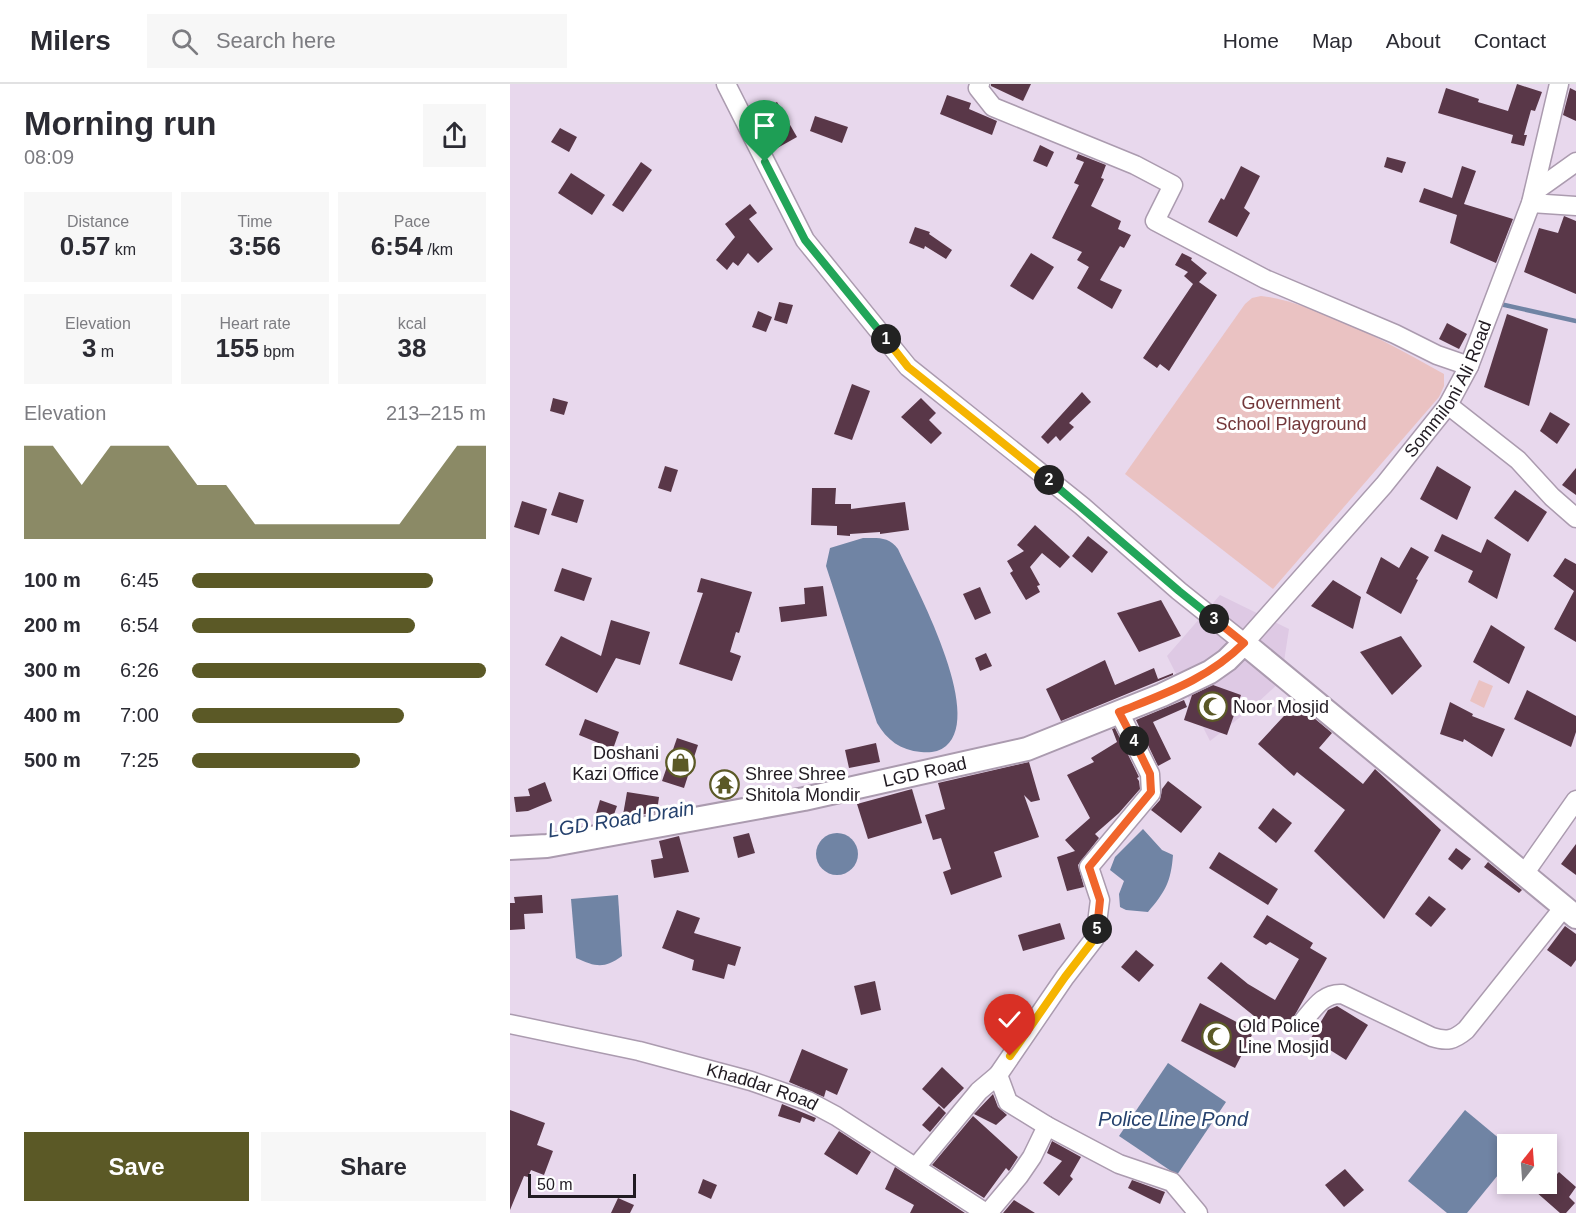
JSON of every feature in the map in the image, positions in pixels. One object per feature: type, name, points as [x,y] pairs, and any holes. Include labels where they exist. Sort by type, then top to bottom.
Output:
[{"type":"main road","name":"LGD Road","points":[[510,848],[547,846],[826,794],[1027,749],[1162,695],[1210,672],[1227,660],[1244,643]]},
{"type":"main road","points":[[1244,643],[1570,912]]},
{"type":"street","points":[[726,84],[805,240],[908,367],[1082,506],[1179,591],[1244,643]]},
{"type":"street","points":[[980,84],[978,88],[993,107],[1135,165],[1173,185],[1155,221],[1265,279],[1395,334],[1437,356],[1469,366]]},
{"type":"street","name":"Sommiloni Ali Road","points":[[1244,643],[1384,485],[1448,405],[1469,366],[1532,198],[1559,84]]},
{"type":"street","points":[[1532,198],[1576,162]]},
{"type":"street","points":[[1532,198],[1576,206]]},
{"type":"street","points":[[1448,405],[1518,460],[1552,497],[1576,518]]},
{"type":"street","points":[[916,1167],[979,1091],[998,1075],[1065,977],[1095,938],[1100,900],[1089,867],[1151,792],[1150,774],[1119,712]]},
{"type":"street","points":[[1524,874],[1576,800]]},
{"type":"street","points":[[1304,1020],[1324,998],[1333,993],[1342,994],[1432,1037],[1444,1041],[1455,1039],[1466,1030],[1570,912]]},
{"type":"street","name":"Khaddar Road","points":[[510,1024],[639,1051],[751,1081],[808,1101],[989,1211]]},
{"type":"street","points":[[998,1075],[1008,1102],[1047,1126],[1119,1164],[1172,1182],[1198,1213]]},
{"type":"street","points":[[989,1211],[1032,1157],[1047,1126]]},
{"type":"shaded area","points":[[1220,595],[1289,629],[1281,681],[1210,741],[1167,656]]},
{"type":"green space","name":"Government School Playground","points":[[1261,296],[1312,309],[1383,341],[1444,374],[1444,386],[1439,397],[1273,589],[1125,474],[1245,304],[1252,298]]},
{"type":"green space","points":[[1479,680],[1493,686],[1484,708],[1470,701]]},
{"type":"water","points":[[863,538],[887,540],[898,549],[943,649],[957,707],[956,730],[946,746],[937,751],[913,751],[900,746],[885,734],[877,723],[826,566],[830,548]]},
{"type":"water","points":[[1143,829],[1162,850],[1173,855],[1166,886],[1148,912],[1126,910],[1120,907],[1119,894],[1124,881],[1110,870],[1115,857]]},
{"type":"water","points":[[837,833],[852,839],[858,854],[852,869],[837,875],[822,869],[816,854],[822,839]]},
{"type":"water","points":[[618,895],[622,956],[605,965],[589,963],[576,958],[571,899]]},
{"type":"water","name":"Police Line Pond","points":[[1168,1063],[1226,1102],[1177,1175],[1119,1136]]},
{"type":"water","points":[[1465,1110],[1497,1137],[1497,1176],[1467,1213],[1447,1213],[1408,1181]]},
{"type":"building","points":[[991,84],[1031,84],[1023,101]]},
{"type":"building","points":[[1517,84],[1542,92],[1535,111],[1531,110],[1524,135],[1527,135],[1524,146],[1511,143],[1513,135],[1438,113],[1446,88],[1479,99],[1478,102],[1508,111]]},
{"type":"building","points":[[1570,88],[1576,91],[1576,121],[1563,115]]},
{"type":"building","points":[[947,95],[971,103],[969,109],[997,121],[992,135],[940,114]]},
{"type":"building","points":[[777,102],[797,137],[772,151],[754,114]]},
{"type":"building","points":[[815,116],[848,127],[842,143],[810,131]]},
{"type":"building","points":[[560,128],[577,137],[569,152],[551,142]]},
{"type":"building","points":[[1040,145],[1054,152],[1047,167],[1033,161]]},
{"type":"building","points":[[1078,154],[1106,165],[1101,178],[1104,179],[1091,206],[1121,221],[1118,229],[1131,235],[1124,248],[1120,246],[1100,280],[1122,290],[1112,309],[1077,288],[1089,267],[1077,260],[1082,252],[1052,238],[1079,185],[1074,183],[1084,162],[1076,159]]},
{"type":"building","points":[[1387,157],[1406,162],[1402,173],[1384,167]]},
{"type":"building","points":[[641,162],[652,170],[623,212],[612,205]]},
{"type":"building","points":[[1241,166],[1260,176],[1244,208],[1250,213],[1237,237],[1208,222],[1221,198],[1224,200]]},
{"type":"building","points":[[1462,166],[1476,171],[1464,204],[1513,219],[1496,263],[1450,243],[1457,215],[1419,202],[1424,188],[1452,198]]},
{"type":"building","points":[[571,173],[605,195],[592,215],[558,193]]},
{"type":"building","points":[[750,204],[757,213],[749,219],[773,249],[758,263],[748,253],[738,266],[733,262],[727,270],[716,260],[735,237],[725,224]]},
{"type":"building","points":[[1564,216],[1576,221],[1576,294],[1524,272],[1539,228],[1558,233]]},
{"type":"building","points":[[915,227],[930,232],[929,234],[952,250],[946,259],[925,246],[924,249],[909,243]]},
{"type":"building","points":[[1031,253],[1054,267],[1033,300],[1010,286]]},
{"type":"building","points":[[1182,253],[1192,258],[1191,260],[1207,273],[1199,282],[1217,295],[1169,371],[1160,364],[1157,368],[1143,358],[1193,284],[1184,276],[1188,272],[1175,265]]},
{"type":"building","points":[[779,302],[793,305],[787,324],[774,320]]},
{"type":"building","points":[[758,311],[772,317],[766,332],[752,327]]},
{"type":"building","points":[[1507,314],[1548,329],[1529,406],[1484,387]]},
{"type":"building","points":[[1447,323],[1467,334],[1459,349],[1439,339]]},
{"type":"building","points":[[852,384],[870,391],[852,440],[834,434]]},
{"type":"building","points":[[1082,392],[1091,402],[1069,423],[1074,427],[1060,441],[1056,436],[1048,444],[1041,437]]},
{"type":"building","points":[[553,398],[568,402],[564,415],[550,411]]},
{"type":"building","points":[[921,398],[936,413],[929,420],[942,433],[931,444],[901,417]]},
{"type":"building","points":[[1550,412],[1570,424],[1557,444],[1540,431]]},
{"type":"building","points":[[665,466],[678,470],[671,492],[658,488]]},
{"type":"building","points":[[1437,466],[1471,487],[1457,520],[1420,499]]},
{"type":"building","points":[[1576,468],[1576,495],[1562,485]]},
{"type":"building","points":[[812,488],[836,488],[835,504],[851,504],[851,509],[905,502],[909,530],[880,534],[880,532],[850,534],[850,536],[837,535],[837,526],[811,525]]},
{"type":"building","points":[[1515,490],[1547,512],[1528,542],[1494,518]]},
{"type":"building","points":[[559,492],[584,500],[577,523],[551,515]]},
{"type":"building","points":[[522,501],[547,509],[539,535],[514,527]]},
{"type":"building","points":[[1035,525],[1070,557],[1060,568],[1042,553],[1030,567],[1040,585],[1037,586],[1040,592],[1026,600],[1010,573],[1013,571],[1007,561],[1024,551],[1017,545]]},
{"type":"building","points":[[1442,534],[1481,553],[1487,539],[1511,554],[1497,599],[1468,582],[1473,571],[1434,551]]},
{"type":"building","points":[[1088,536],[1108,552],[1092,573],[1072,556]]},
{"type":"building","points":[[1411,547],[1429,557],[1416,579],[1418,580],[1401,614],[1366,593],[1381,557],[1399,568]]},
{"type":"building","points":[[1565,558],[1576,564],[1576,642],[1554,629],[1574,591],[1553,576]]},
{"type":"building","points":[[562,568],[592,578],[584,601],[554,591]]},
{"type":"building","points":[[701,578],[752,592],[739,633],[736,632],[730,652],[741,656],[732,681],[679,664],[703,593],[697,592]]},
{"type":"building","points":[[1333,580],[1361,597],[1353,629],[1311,606]]},
{"type":"building","points":[[823,586],[827,616],[781,622],[779,607],[805,604],[804,588]]},
{"type":"building","points":[[980,587],[991,613],[975,620],[963,594]]},
{"type":"building","points":[[1161,600],[1181,636],[1139,652],[1117,613]]},
{"type":"building","points":[[611,620],[650,632],[640,665],[616,658],[597,693],[545,665],[561,636],[601,656]]},
{"type":"building","points":[[1491,625],[1525,647],[1509,684],[1473,662]]},
{"type":"building","points":[[1401,636],[1422,666],[1392,695],[1360,652]]},
{"type":"building","points":[[986,653],[992,666],[980,671],[975,658]]},
{"type":"building","points":[[1105,660],[1115,685],[1154,668],[1158,679],[1173,673],[1173,675],[1061,721],[1046,689]]},
{"type":"building","name":"Noor Mosjid","points":[[1213,685],[1241,695],[1227,735],[1184,720],[1192,695]]},
{"type":"building","points":[[1527,690],[1576,716],[1576,732],[1571,747],[1514,719]]},
{"type":"building","points":[[1184,700],[1187,707],[1153,722],[1171,759],[1158,766],[1136,720]]},
{"type":"building","points":[[1450,702],[1473,714],[1472,716],[1505,729],[1492,757],[1464,739],[1463,742],[1440,734]]},
{"type":"building","points":[[1296,703],[1332,733],[1319,748],[1363,784],[1375,769],[1441,830],[1384,919],[1314,851],[1345,810],[1297,772],[1294,776],[1258,744]]},
{"type":"building","points":[[585,719],[619,732],[613,749],[579,735]]},
{"type":"building","points":[[1115,728],[1139,777],[1137,778],[1140,789],[1119,813],[1095,834],[1099,838],[1078,865],[1084,887],[1067,891],[1057,857],[1075,851],[1065,840],[1090,818],[1067,775],[1094,762],[1091,758],[1117,742],[1112,729]]},
{"type":"building","name":"Doshani Kazi Office","points":[[677,738],[698,745],[684,788],[662,781]]},
{"type":"building","points":[[876,743],[880,762],[849,768],[845,750]]},
{"type":"building","points":[[1029,762],[1040,800],[1031,802],[1024,795],[1039,837],[994,852],[1002,877],[951,895],[943,872],[951,869],[941,838],[933,840],[925,815],[945,809],[938,783]]},
{"type":"building","name":"Shree Shree Shitola Mondir","points":[[721,772],[734,775],[728,796],[714,792]]},
{"type":"building","points":[[1168,781],[1202,807],[1181,833],[1151,810],[1160,800],[1162,789]]},
{"type":"building","points":[[545,782],[552,801],[528,811],[516,812],[514,797],[530,796],[528,789]]},
{"type":"building","points":[[912,789],[922,823],[868,839],[857,804]]},
{"type":"building","points":[[627,792],[659,797],[657,812],[634,816],[623,815]]},
{"type":"building","points":[[600,800],[617,806],[612,820],[593,824]]},
{"type":"building","points":[[1273,808],[1292,823],[1276,843],[1258,828]]},
{"type":"building","points":[[749,833],[755,853],[738,858],[733,837]]},
{"type":"building","points":[[679,836],[689,872],[654,878],[651,860],[663,858],[659,841]]},
{"type":"building","points":[[1576,844],[1576,875],[1561,864]]},
{"type":"building","points":[[1456,848],[1471,859],[1462,870],[1448,859]]},
{"type":"building","points":[[1219,852],[1278,889],[1268,905],[1209,868]]},
{"type":"building","points":[[1488,862],[1522,890],[1519,893],[1484,867]]},
{"type":"building","points":[[542,895],[543,913],[524,914],[525,929],[510,930],[510,903],[515,903],[514,897]]},
{"type":"building","points":[[1429,896],[1446,909],[1431,927],[1415,914]]},
{"type":"building","points":[[677,910],[700,918],[694,933],[741,947],[735,966],[728,964],[724,979],[692,970],[694,960],[662,948]]},
{"type":"building","points":[[1267,915],[1313,943],[1310,948],[1327,958],[1287,1029],[1262,1015],[1259,1020],[1207,978],[1221,962],[1248,984],[1275,1000],[1299,959],[1270,942],[1266,945],[1253,937]]},
{"type":"building","points":[[1060,923],[1065,939],[1023,951],[1018,935]]},
{"type":"building","points":[[1565,926],[1576,934],[1576,960],[1571,967],[1547,950]]},
{"type":"building","points":[[1136,950],[1154,965],[1139,982],[1121,967]]},
{"type":"building","points":[[875,981],[881,1010],[861,1015],[854,986]]},
{"type":"building","name":"Old Police Line Mosjid","points":[[1200,1003],[1254,1031],[1235,1068],[1181,1041]]},
{"type":"building","points":[[1337,1006],[1368,1025],[1346,1060],[1311,1038],[1328,1010]]},
{"type":"building","points":[[1008,1017],[1018,1026],[1010,1037],[999,1027]]},
{"type":"building","points":[[802,1049],[848,1069],[837,1095],[826,1090],[824,1097],[789,1082]]},
{"type":"building","points":[[942,1067],[964,1088],[944,1109],[922,1089]]},
{"type":"building","points":[[993,1094],[998,1107],[1007,1115],[996,1125],[974,1114]]},
{"type":"building","points":[[782,1104],[816,1118],[814,1122],[802,1117],[800,1123],[778,1116]]},
{"type":"building","points":[[939,1106],[946,1113],[930,1132],[922,1125]]},
{"type":"building","points":[[510,1110],[545,1123],[537,1145],[553,1151],[544,1175],[531,1170],[528,1177],[524,1176],[510,1210]]},
{"type":"building","points":[[973,1116],[1018,1157],[1009,1171],[1006,1168],[984,1198],[932,1165]]},
{"type":"building","points":[[839,1131],[871,1152],[857,1175],[824,1154]]},
{"type":"building","points":[[1052,1141],[1081,1157],[1070,1176],[1073,1179],[1059,1196],[1043,1183],[1062,1161],[1047,1153]]},
{"type":"building","points":[[895,1167],[965,1213],[910,1213],[914,1205],[885,1189]]},
{"type":"building","points":[[1345,1169],[1364,1190],[1344,1207],[1325,1185]]},
{"type":"building","points":[[1559,1172],[1576,1187],[1569,1197],[1575,1203],[1566,1213],[1560,1213],[1538,1194],[1557,1194],[1557,1174]]},
{"type":"building","points":[[703,1179],[717,1185],[711,1199],[698,1193]]},
{"type":"building","points":[[1132,1180],[1165,1192],[1160,1204],[1128,1188]]},
{"type":"building","points":[[618,1198],[634,1205],[630,1213],[611,1213]]},
{"type":"building","points":[[1014,1200],[1035,1213],[1003,1213]]},
{"type":"waterway","points":[[1500,304],[1576,321]]},
{"type":"place","name":"Noor Mosjid","points":[[1212,707]]},
{"type":"place","name":"Doshani Kazi Office","points":[[680,763]]},
{"type":"place","name":"Shree Shree Shitola Mondir","points":[[724,784]]},
{"type":"place","name":"Old Police Line Mosjid","points":[[1217,1036]]},
{"type":"route","points":[[765,162],[805,240],[908,367],[1082,506],[1179,591],[1244,643],[1227,660],[1210,672],[1119,712],[1150,774],[1151,792],[1089,867],[1100,900],[1095,938],[1010,1056]]},
{"type":"water label","name":"LGD Road Drain","points":[[621,819]]}]
